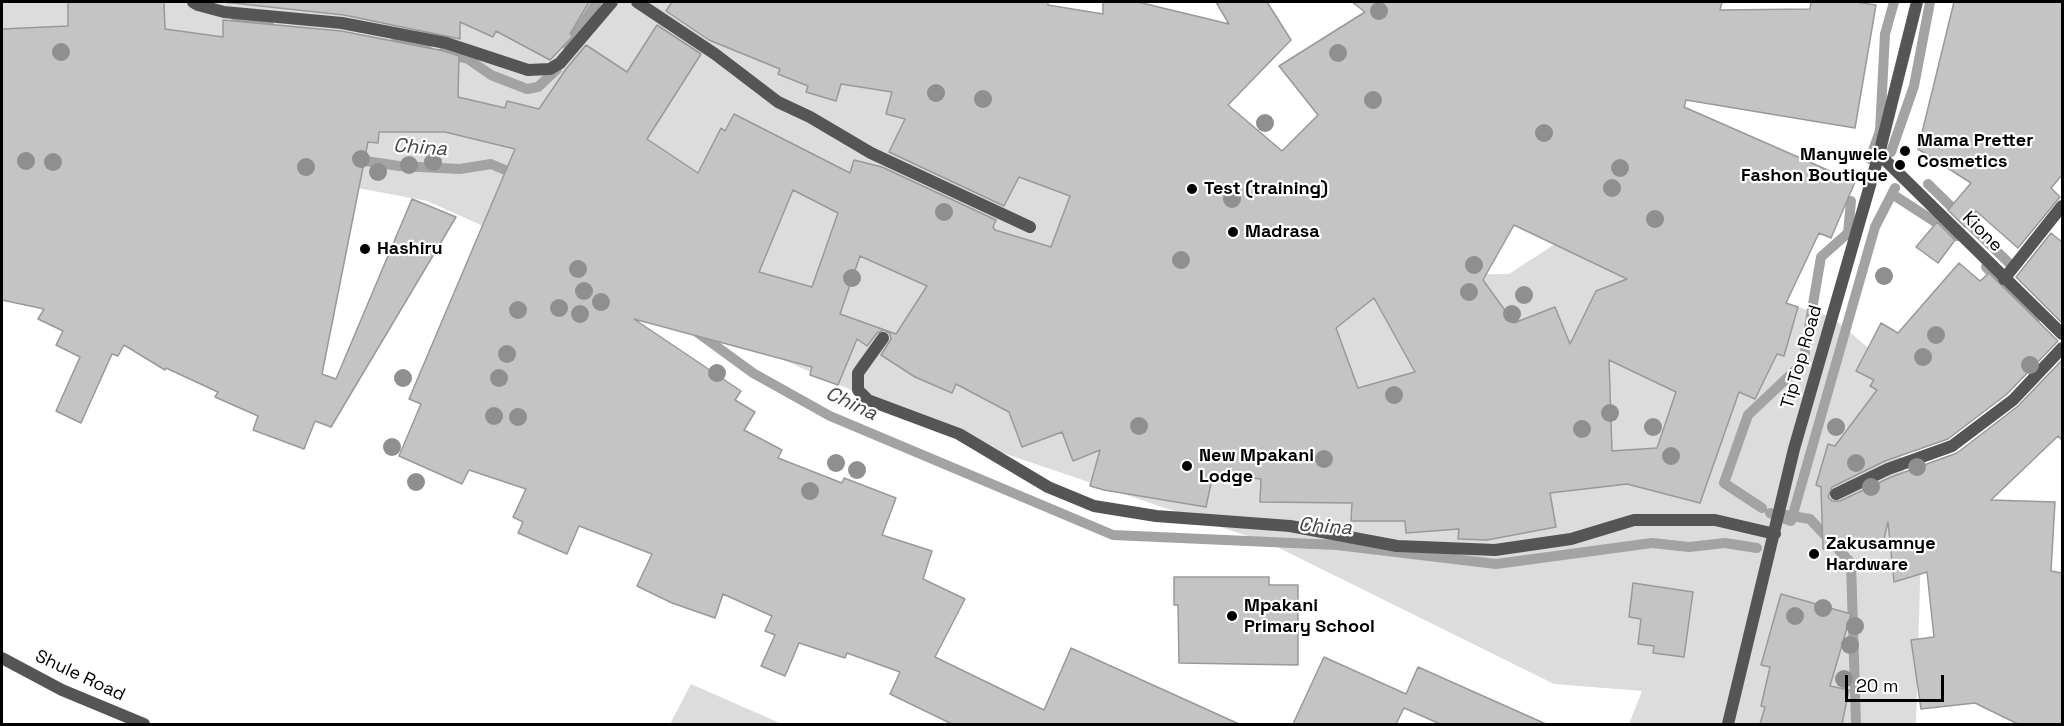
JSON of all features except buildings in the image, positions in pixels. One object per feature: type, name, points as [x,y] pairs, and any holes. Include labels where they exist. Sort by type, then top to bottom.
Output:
[{"type":"street","points":[[194,2],[224,12],[342,23],[446,43],[528,70],[550,69],[560,63],[612,2]]},
{"type":"street","points":[[637,2],[715,54],[778,102],[830,128],[871,153],[1030,227]]},
{"type":"street","name":"TipTop Road","points":[[1728,724],[1794,449],[1879,154],[1917,2]]},
{"type":"street","name":"Kione","points":[[1879,154],[2062,334]]},
{"type":"street","points":[[2004,279],[2062,206]]},
{"type":"street","points":[[883,338],[858,374],[858,390],[868,400],[958,434],[1048,487],[1094,506],[1156,516],[1290,526],[1422,548],[1495,550],[1571,539],[1634,519],[1715,519],[1775,534]]},
{"type":"street","points":[[1836,494],[1888,469],[1952,446],[2013,400],[2062,348]]},
{"type":"street","name":"Shule Road","points":[[2,658],[62,690],[144,724]]},
{"type":"shaded area","points":[[2,2],[899,2],[965,79],[1432,275],[1509,274],[1555,244],[1449,148],[1365,2],[1533,2],[1727,286],[1832,317],[1879,357],[1921,549],[1916,724],[1629,724],[1642,691],[1554,684],[1271,544],[956,437],[427,201],[251,168],[32,182],[2,174]]},
{"type":"shaded area","points":[[691,684],[782,724],[670,724]]},
{"type":"waterway","points":[[568,46],[597,2]]},
{"type":"waterway","points":[[1870,159],[1880,131],[1885,34],[1894,2]]},
{"type":"waterway","points":[[1891,152],[1914,86],[1930,2]]},
{"type":"waterway","points":[[235,16],[269,25]]},
{"type":"waterway","points":[[393,44],[410,44],[427,50]]},
{"type":"waterway","points":[[442,53],[468,59],[491,75],[527,89],[538,87],[557,69]]},
{"type":"waterway","name":"China","points":[[352,159],[399,166],[460,169],[491,164],[519,176]]},
{"type":"waterway","points":[[1928,184],[2010,264]]},
{"type":"waterway","points":[[1770,513],[1791,521],[1875,227],[1895,188]]},
{"type":"waterway","points":[[1892,194],[1957,236]]},
{"type":"waterway","points":[[1762,508],[1724,483],[1748,415],[1803,363],[1821,257],[1848,233],[1851,201]]},
{"type":"waterway","points":[[1986,267],[2035,319]]},
{"type":"waterway","name":"China","points":[[694,330],[753,373],[830,416],[1113,535],[1337,545],[1496,564],[1652,543],[1689,547],[1725,543],[1757,548]]},
{"type":"waterway","name":"China","points":[[1786,515],[1810,519],[1851,563],[1856,724]]},
{"type":"place","name":"Mama Pretter Cosmetics","points":[[1905,151]]},
{"type":"place","name":"Manywele Fashon Boutique","points":[[1900,165]]},
{"type":"place","name":"Test (training)","points":[[1192,189]]},
{"type":"place","name":"Madrasa","points":[[1233,232]]},
{"type":"place","name":"Hashiru","points":[[365,249]]},
{"type":"place","name":"New Mpakani Lodge","points":[[1187,466]]},
{"type":"place","name":"Zakusamnye Hardware","points":[[1814,554]]},
{"type":"place","name":"Mpakani Primary School","points":[[1232,616]]}]
